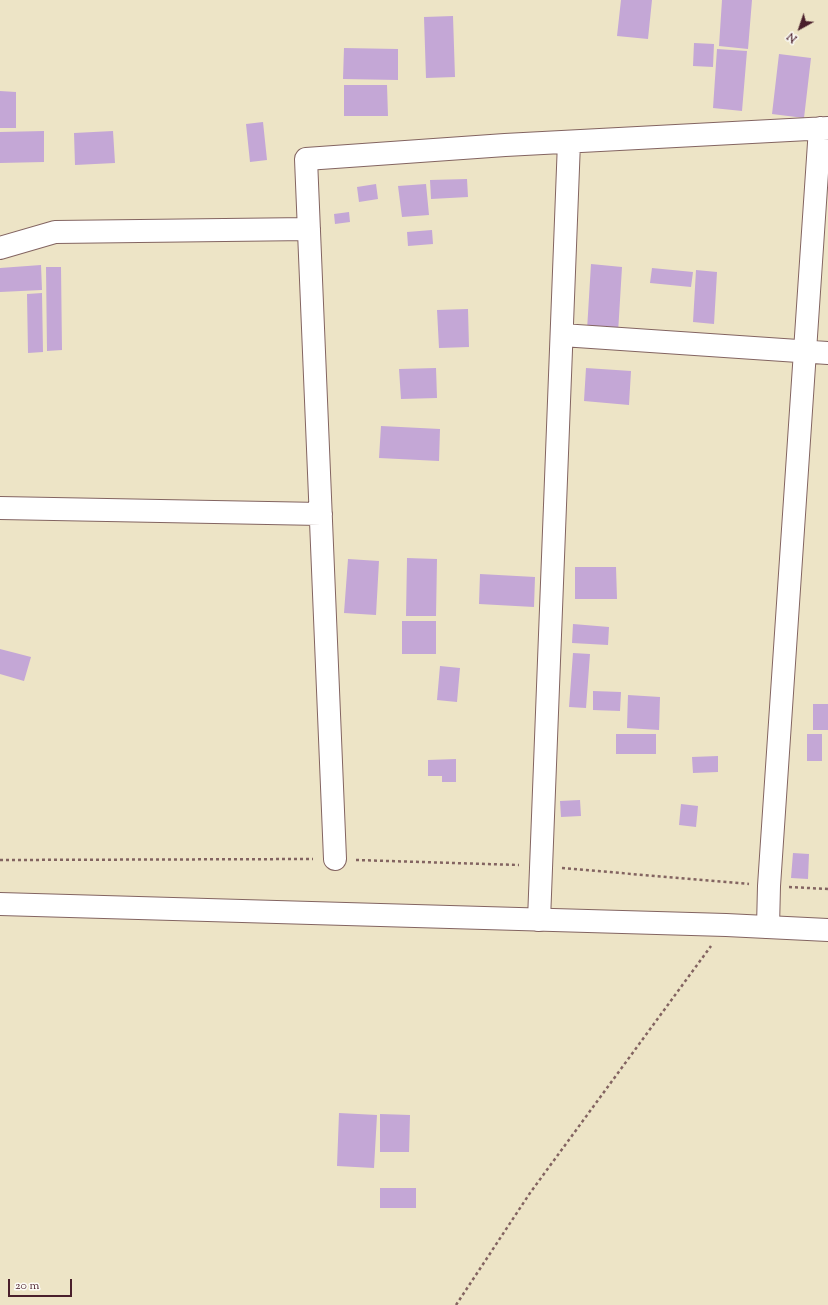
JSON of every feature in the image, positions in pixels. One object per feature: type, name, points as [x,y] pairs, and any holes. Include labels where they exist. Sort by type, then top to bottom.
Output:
[{"type":"street","points":[[335,859],[306,159],[505,145],[824,128],[806,351],[769,886],[768,927]]},
{"type":"street","points":[[539,920],[569,142]]},
{"type":"street","points":[[0,248],[55,232],[309,229]]},
{"type":"street","points":[[562,335],[828,353]]},
{"type":"street","points":[[0,508],[321,514]]},
{"type":"street","points":[[0,904],[726,925],[828,930]]},
{"type":"path","points":[[0,860],[335,859],[540,866],[828,890]]},
{"type":"path","points":[[456,1305],[530,1193],[726,925]]},
{"type":"building","points":[[621,0],[652,0],[648,39],[617,36]]},
{"type":"building","points":[[722,0],[752,0],[748,49],[719,46]]},
{"type":"building","points":[[453,16],[455,77],[426,78],[424,17]]},
{"type":"building","points":[[694,43],[714,44],[713,67],[693,66]]},
{"type":"building","points":[[344,48],[398,49],[398,80],[343,79]]},
{"type":"building","points":[[717,49],[747,51],[742,111],[713,108]]},
{"type":"building","points":[[779,54],[811,58],[804,118],[772,114]]},
{"type":"building","points":[[344,85],[387,85],[388,116],[344,116]]},
{"type":"building","points":[[0,91],[16,92],[16,128],[0,128]]},
{"type":"building","points":[[263,122],[267,160],[250,162],[246,124]]},
{"type":"building","points":[[44,131],[44,162],[0,163],[0,132]]},
{"type":"building","points":[[113,131],[115,163],[75,165],[74,133]]},
{"type":"building","points":[[467,179],[468,197],[431,199],[430,180]]},
{"type":"building","points":[[376,184],[378,199],[359,202],[357,187]]},
{"type":"building","points":[[426,184],[429,215],[402,217],[398,186]]},
{"type":"building","points":[[349,212],[350,222],[335,224],[334,214]]},
{"type":"building","points":[[432,230],[433,244],[408,246],[407,232]]},
{"type":"building","points":[[591,264],[622,267],[618,333],[587,330]]},
{"type":"building","points":[[41,265],[42,290],[0,292],[0,268]]},
{"type":"building","points":[[46,267],[61,267],[62,350],[47,351]]},
{"type":"building","points":[[652,268],[693,272],[691,287],[650,283]]},
{"type":"building","points":[[696,270],[717,272],[714,324],[693,322]]},
{"type":"building","points":[[42,293],[43,352],[28,353],[27,294]]},
{"type":"building","points":[[468,309],[469,347],[439,348],[437,310]]},
{"type":"building","points":[[436,368],[437,398],[401,399],[399,369]]},
{"type":"building","points":[[586,368],[631,371],[629,405],[584,401]]},
{"type":"building","points":[[381,426],[440,429],[439,461],[379,458]]},
{"type":"building","points":[[407,558],[437,559],[436,616],[406,616]]},
{"type":"building","points":[[348,559],[379,561],[376,615],[344,613]]},
{"type":"building","points":[[575,567],[616,567],[617,599],[575,599]]},
{"type":"building","points":[[480,574],[535,577],[534,607],[479,604]]},
{"type":"building","points":[[402,621],[436,621],[436,654],[402,654]]},
{"type":"building","points":[[573,624],[609,627],[608,645],[572,643]]},
{"type":"building","points":[[0,649],[31,657],[24,681],[0,674]]},
{"type":"building","points":[[573,653],[590,654],[586,708],[569,707]]},
{"type":"building","points":[[440,666],[460,668],[457,702],[437,700]]},
{"type":"building","points":[[593,691],[621,692],[620,711],[593,710]]},
{"type":"building","points":[[628,695],[660,697],[659,730],[627,728]]},
{"type":"building","points":[[813,704],[828,704],[828,730],[813,730]]},
{"type":"building","points":[[616,734],[656,734],[656,754],[616,754]]},
{"type":"building","points":[[807,734],[822,734],[822,761],[807,761]]},
{"type":"building","points":[[718,756],[718,772],[693,773],[692,757]]},
{"type":"building","points":[[456,759],[456,782],[442,782],[442,776],[428,776],[428,760]]},
{"type":"building","points":[[580,800],[581,816],[561,817],[560,801]]},
{"type":"building","points":[[681,804],[698,806],[696,827],[679,825]]},
{"type":"building","points":[[793,853],[809,854],[808,879],[791,878]]},
{"type":"building","points":[[339,1113],[377,1115],[374,1168],[337,1166]]},
{"type":"building","points":[[380,1114],[410,1115],[409,1152],[380,1152]]},
{"type":"building","points":[[380,1188],[416,1188],[416,1208],[380,1208]]}]
